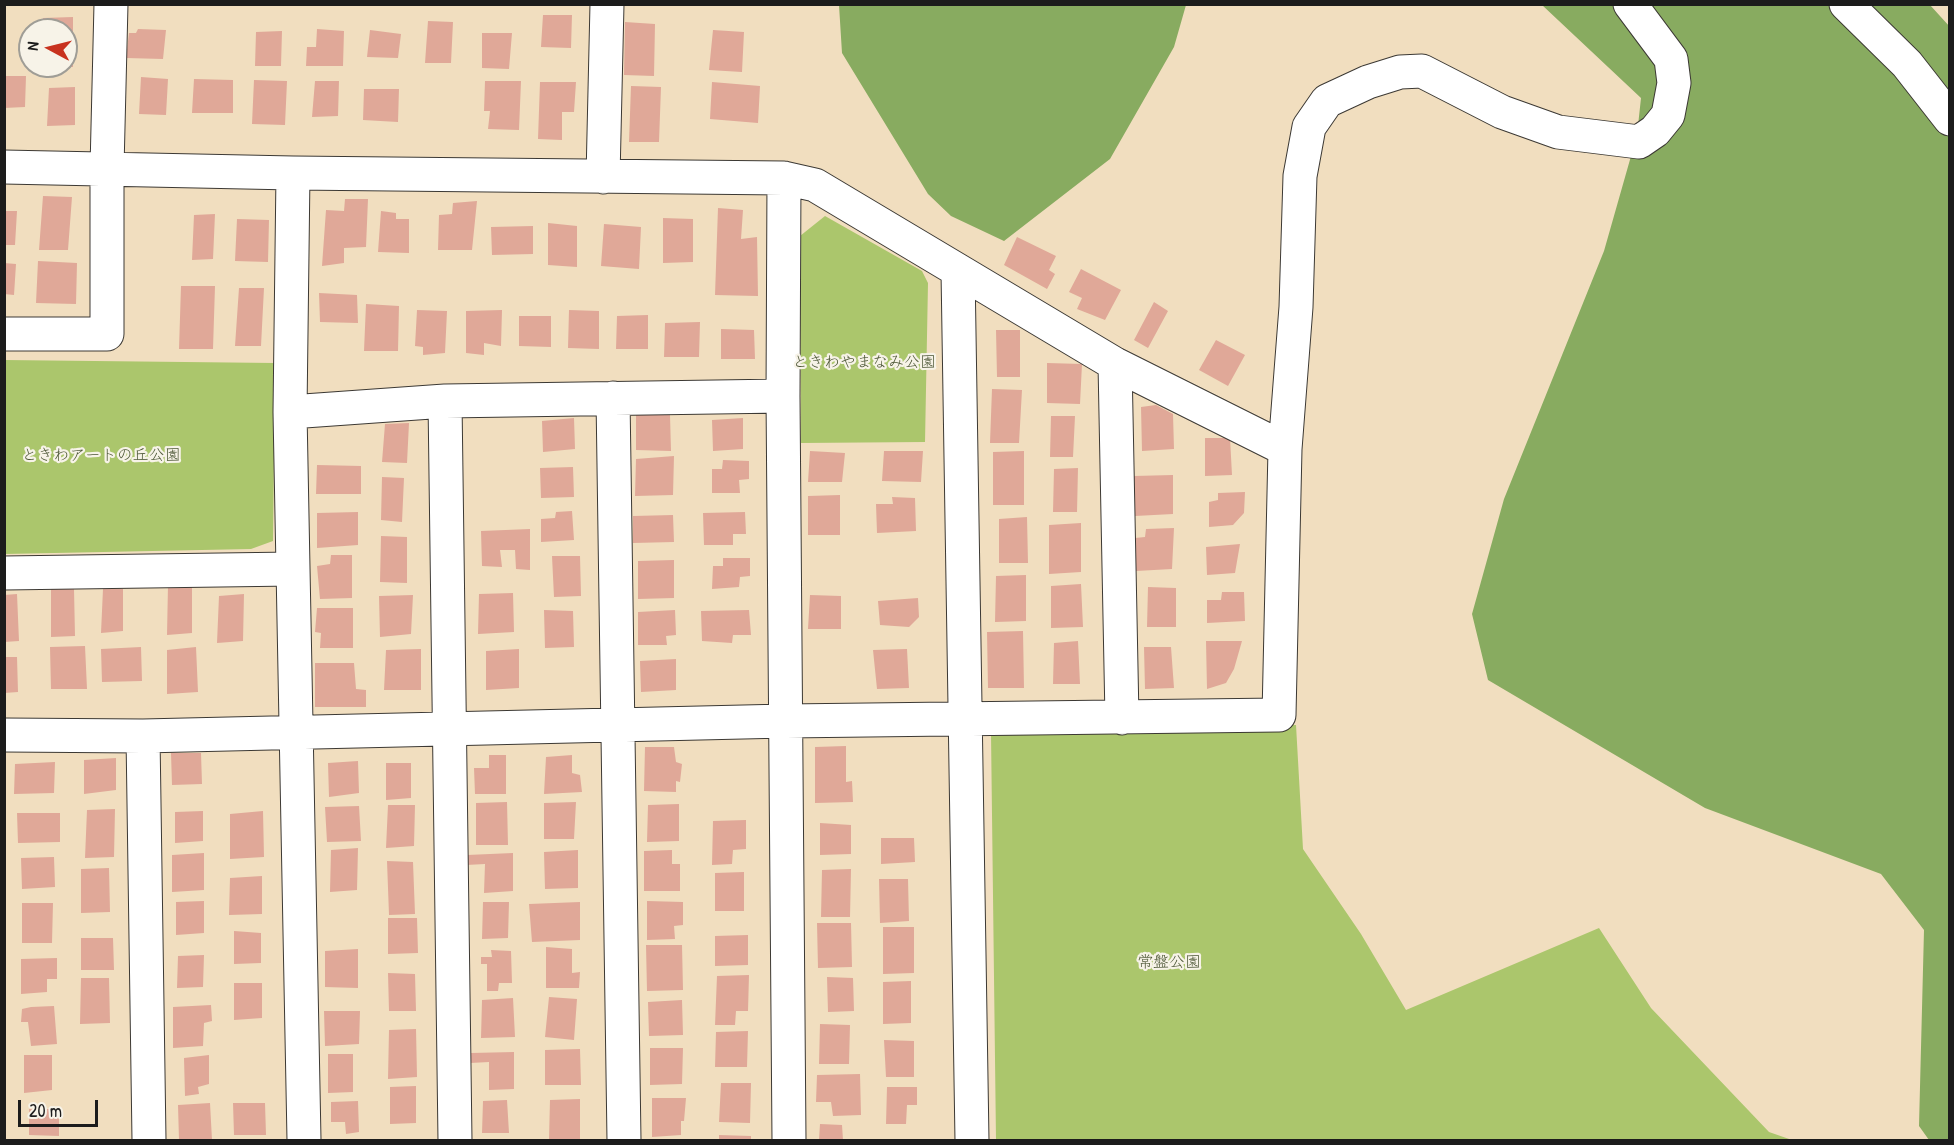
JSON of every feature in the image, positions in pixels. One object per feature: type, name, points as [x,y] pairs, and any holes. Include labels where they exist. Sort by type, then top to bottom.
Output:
[{"type":"street","points":[[4,334],[107,334],[107,168],[111,4]]},
{"type":"street","points":[[603,177],[607,4]]},
{"type":"street","points":[[4,735],[143,736],[786,721],[1279,715],[1285,449],[1296,307],[1300,176],[1309,127],[1327,101],[1368,82],[1400,72],[1422,71],[1502,112],[1558,132],[1639,142],[1655,131],[1668,115],[1674,83],[1671,59],[1630,4]]},
{"type":"street","points":[[1846,4],[1906,64],[1950,119]]},
{"type":"street","points":[[4,167],[293,173],[784,178],[815,185],[1115,364],[1285,449]]},
{"type":"street","points":[[293,173],[291,412],[304,1140]]},
{"type":"street","points":[[784,178],[783,396],[789,1140]]},
{"type":"street","points":[[958,271],[972,1140]]},
{"type":"street","points":[[1115,364],[1122,718]]},
{"type":"street","points":[[291,412],[444,401],[783,396]]},
{"type":"street","points":[[613,398],[624,1140]]},
{"type":"street","points":[[444,401],[455,1140]]},
{"type":"street","points":[[4,573],[293,568]]},
{"type":"street","points":[[143,736],[149,1140]]},
{"type":"green space","points":[[839,4],[1186,5],[1174,47],[1110,159],[1004,241],[951,216],[928,194],[842,53]]},
{"type":"green space","points":[[1542,5],[1930,5],[1950,27],[1949,1140],[1929,1140],[1919,1126],[1924,930],[1881,874],[1705,808],[1488,680],[1472,614],[1504,499],[1604,251],[1637,135],[1641,98]]},
{"type":"green space","name":"ときわやまなみ公園","points":[[825,216],[922,271],[928,283],[925,442],[801,443],[800,236]]},
{"type":"green space","name":"ときわアートの丘公園","points":[[4,360],[275,363],[273,541],[251,549],[5,554]]},
{"type":"green space","name":"常盤公園","points":[[1296,725],[1303,849],[1361,934],[1406,1010],[1599,928],[1651,1008],[1769,1132],[1792,1140],[996,1140],[991,733]]},
{"type":"building","points":[[543,15],[572,15],[571,48],[541,47]]},
{"type":"building","points":[[428,21],[453,22],[451,63],[425,63]]},
{"type":"building","points":[[625,22],[655,24],[654,76],[624,75]]},
{"type":"building","points":[[138,29],[166,30],[163,59],[126,58],[129,33],[136,33]]},
{"type":"building","points":[[317,29],[344,31],[343,66],[306,66],[307,47],[316,47]]},
{"type":"building","points":[[370,30],[401,34],[398,58],[367,57]]},
{"type":"building","points":[[713,30],[744,32],[742,72],[709,70]]},
{"type":"building","points":[[282,31],[281,66],[255,66],[256,32]]},
{"type":"building","points":[[482,33],[512,33],[509,69],[482,68]]},
{"type":"building","points":[[4,76],[26,78],[25,107],[4,108]]},
{"type":"building","points":[[141,77],[168,79],[166,115],[139,114]]},
{"type":"building","points":[[194,79],[233,80],[233,113],[192,113]]},
{"type":"building","points":[[254,80],[287,81],[285,125],[252,124]]},
{"type":"building","points":[[315,81],[339,81],[338,116],[312,117]]},
{"type":"building","points":[[485,81],[521,81],[519,130],[488,129],[490,111],[484,111]]},
{"type":"building","points":[[540,82],[576,82],[574,112],[562,112],[562,140],[538,139]]},
{"type":"building","points":[[712,82],[760,86],[758,123],[710,119]]},
{"type":"building","points":[[631,86],[661,87],[659,142],[629,142]]},
{"type":"building","points":[[75,87],[75,125],[47,126],[49,88]]},
{"type":"building","points":[[364,89],[399,89],[398,122],[363,120]]},
{"type":"building","points":[[43,196],[72,197],[68,250],[39,250]]},
{"type":"building","points":[[345,199],[368,199],[366,247],[344,248],[344,263],[322,266],[326,210],[344,211]]},
{"type":"building","points":[[477,201],[472,250],[438,250],[439,215],[452,214],[453,203]]},
{"type":"building","points":[[718,208],[743,210],[741,239],[757,237],[758,296],[715,295]]},
{"type":"building","points":[[4,211],[17,211],[15,245],[4,245]]},
{"type":"building","points":[[381,211],[396,213],[396,219],[409,219],[409,253],[378,252]]},
{"type":"building","points":[[215,214],[213,259],[192,260],[194,215]]},
{"type":"building","points":[[663,218],[693,219],[693,262],[663,263]]},
{"type":"building","points":[[237,219],[269,220],[268,262],[235,261]]},
{"type":"building","points":[[548,223],[577,226],[577,267],[548,265]]},
{"type":"building","points":[[604,224],[641,227],[639,269],[601,266]]},
{"type":"building","points":[[533,226],[533,254],[492,255],[491,227]]},
{"type":"building","points":[[1017,237],[1056,256],[1049,270],[1055,274],[1047,289],[1004,265]]},
{"type":"building","points":[[38,261],[77,263],[76,304],[36,303]]},
{"type":"building","points":[[4,263],[16,264],[14,295],[4,294]]},
{"type":"building","points":[[1081,269],[1121,290],[1105,320],[1077,309],[1082,298],[1069,292]]},
{"type":"building","points":[[181,286],[215,286],[213,349],[179,349]]},
{"type":"building","points":[[239,288],[264,288],[261,346],[235,346]]},
{"type":"building","points":[[319,293],[357,295],[358,323],[320,322]]},
{"type":"building","points":[[1154,302],[1168,311],[1148,348],[1134,340]]},
{"type":"building","points":[[366,304],[399,306],[398,351],[364,351]]},
{"type":"building","points":[[417,310],[447,311],[445,353],[423,355],[423,347],[415,346]]},
{"type":"building","points":[[502,310],[501,346],[484,343],[484,355],[466,353],[466,311]]},
{"type":"building","points":[[569,310],[599,311],[599,349],[568,348]]},
{"type":"building","points":[[648,315],[648,349],[616,349],[617,316]]},
{"type":"building","points":[[519,316],[551,316],[551,347],[519,346]]},
{"type":"building","points":[[700,322],[699,357],[664,357],[665,323]]},
{"type":"building","points":[[721,329],[754,330],[755,359],[721,359]]},
{"type":"building","points":[[996,330],[1020,330],[1020,377],[997,377]]},
{"type":"building","points":[[1216,340],[1245,355],[1228,386],[1199,370]]},
{"type":"building","points":[[1047,363],[1082,364],[1080,404],[1047,403]]},
{"type":"building","points":[[992,389],[1022,390],[1019,443],[990,443]]},
{"type":"building","points":[[1156,405],[1173,414],[1174,449],[1142,451],[1141,407]]},
{"type":"building","points":[[636,415],[670,415],[671,451],[636,450]]},
{"type":"building","points":[[1051,416],[1075,416],[1073,457],[1050,457]]},
{"type":"building","points":[[574,418],[575,449],[543,452],[542,421]]},
{"type":"building","points":[[743,418],[743,449],[713,451],[712,420]]},
{"type":"building","points":[[409,423],[407,463],[382,462],[385,424]]},
{"type":"building","points":[[1205,438],[1230,438],[1232,475],[1205,476]]},
{"type":"building","points":[[810,451],[845,453],[842,482],[808,482]]},
{"type":"building","points":[[884,451],[923,451],[921,482],[882,481]]},
{"type":"building","points":[[1024,451],[1024,505],[993,505],[993,452]]},
{"type":"building","points":[[674,456],[673,495],[635,496],[636,459]]},
{"type":"building","points":[[723,460],[749,461],[749,479],[739,480],[740,493],[712,493],[712,469],[722,469]]},
{"type":"building","points":[[317,465],[361,466],[361,494],[316,494]]},
{"type":"building","points":[[573,467],[574,497],[541,498],[540,468]]},
{"type":"building","points":[[1078,468],[1077,512],[1053,512],[1054,469]]},
{"type":"building","points":[[1173,475],[1173,514],[1135,516],[1134,476]]},
{"type":"building","points":[[382,477],[404,478],[402,522],[381,520]]},
{"type":"building","points":[[1245,492],[1244,513],[1233,525],[1209,527],[1209,502],[1218,500],[1218,493]]},
{"type":"building","points":[[840,495],[840,535],[808,535],[808,496]]},
{"type":"building","points":[[892,497],[915,498],[916,531],[877,533],[876,504],[893,504]]},
{"type":"building","points":[[572,511],[574,540],[541,542],[541,519],[555,518],[556,512]]},
{"type":"building","points":[[358,512],[358,545],[317,548],[317,513]]},
{"type":"building","points":[[745,512],[746,534],[733,534],[733,545],[704,545],[703,513]]},
{"type":"building","points":[[673,515],[674,542],[633,543],[633,516]]},
{"type":"building","points":[[1027,517],[1028,563],[999,563],[999,519]]},
{"type":"building","points":[[1081,523],[1081,572],[1049,574],[1049,525]]},
{"type":"building","points":[[1174,528],[1172,569],[1136,571],[1135,538],[1145,537],[1146,529]]},
{"type":"building","points":[[530,529],[530,570],[516,569],[515,550],[500,550],[502,567],[482,566],[481,531]]},
{"type":"building","points":[[381,536],[407,537],[407,583],[380,582]]},
{"type":"building","points":[[1240,544],[1235,573],[1207,575],[1206,547]]},
{"type":"building","points":[[331,555],[352,555],[352,598],[320,599],[317,566],[330,564]]},
{"type":"building","points":[[552,556],[580,556],[581,596],[554,597]]},
{"type":"building","points":[[723,558],[750,558],[750,576],[740,577],[739,587],[712,589],[713,566],[723,566]]},
{"type":"building","points":[[674,560],[674,598],[638,599],[638,561]]},
{"type":"building","points":[[1026,575],[1026,621],[995,622],[996,576]]},
{"type":"building","points":[[192,584],[192,633],[167,635],[168,585]]},
{"type":"building","points":[[1081,584],[1083,627],[1051,628],[1051,586]]},
{"type":"building","points":[[1148,587],[1176,588],[1176,627],[1147,627]]},
{"type":"building","points":[[51,589],[74,589],[75,636],[51,637]]},
{"type":"building","points":[[103,589],[123,589],[123,631],[101,633]]},
{"type":"building","points":[[1222,592],[1244,592],[1245,621],[1207,623],[1207,600],[1221,600]]},
{"type":"building","points":[[513,593],[514,632],[478,634],[479,594]]},
{"type":"building","points":[[17,594],[19,641],[4,642],[4,595]]},
{"type":"building","points":[[244,594],[243,641],[217,643],[219,596]]},
{"type":"building","points":[[413,595],[411,634],[380,637],[379,596]]},
{"type":"building","points":[[810,595],[841,596],[841,629],[808,629]]},
{"type":"building","points":[[918,598],[919,617],[909,627],[880,625],[878,601]]},
{"type":"building","points":[[317,608],[353,608],[353,648],[320,648],[321,633],[315,632]]},
{"type":"building","points":[[544,610],[573,611],[574,647],[545,648]]},
{"type":"building","points":[[675,610],[676,635],[666,636],[667,645],[638,645],[638,612]]},
{"type":"building","points":[[749,610],[751,635],[733,635],[732,643],[702,641],[701,611]]},
{"type":"building","points":[[1023,631],[1024,688],[988,688],[987,632]]},
{"type":"building","points":[[1078,641],[1080,684],[1053,684],[1054,643]]},
{"type":"building","points":[[1206,641],[1242,641],[1234,669],[1226,683],[1207,689]]},
{"type":"building","points":[[85,646],[87,689],[51,689],[50,647]]},
{"type":"building","points":[[141,647],[142,681],[102,682],[101,649]]},
{"type":"building","points":[[196,647],[198,692],[167,694],[167,650]]},
{"type":"building","points":[[1144,647],[1171,647],[1174,688],[1145,689]]},
{"type":"building","points":[[421,649],[421,690],[384,690],[386,650]]},
{"type":"building","points":[[519,649],[519,688],[486,690],[486,651]]},
{"type":"building","points":[[907,649],[909,688],[877,689],[873,650]]},
{"type":"building","points":[[4,657],[17,657],[18,692],[4,693]]},
{"type":"building","points":[[676,659],[676,690],[641,692],[640,661]]},
{"type":"building","points":[[315,663],[354,663],[356,689],[366,690],[366,707],[315,707]]},
{"type":"building","points":[[846,746],[846,782],[852,781],[853,802],[815,803],[815,747]]},
{"type":"building","points":[[645,747],[674,747],[676,762],[682,764],[680,782],[676,781],[676,792],[644,791]]},
{"type":"building","points":[[171,753],[201,753],[202,784],[172,785]]},
{"type":"building","points":[[489,755],[506,755],[506,794],[475,794],[474,768],[489,768]]},
{"type":"building","points":[[572,755],[572,773],[580,775],[582,792],[544,794],[546,757]]},
{"type":"building","points":[[116,758],[116,790],[84,794],[84,760]]},
{"type":"building","points":[[358,761],[359,793],[329,797],[328,763]]},
{"type":"building","points":[[55,762],[54,793],[14,794],[15,764]]},
{"type":"building","points":[[386,763],[411,763],[411,798],[386,800]]},
{"type":"building","points":[[507,802],[508,845],[476,845],[476,803]]},
{"type":"building","points":[[576,802],[574,839],[544,839],[544,803]]},
{"type":"building","points":[[679,804],[679,841],[647,842],[648,805]]},
{"type":"building","points":[[388,805],[415,805],[414,846],[386,848]]},
{"type":"building","points":[[359,806],[361,841],[327,842],[325,807]]},
{"type":"building","points":[[115,809],[114,857],[85,858],[87,810]]},
{"type":"building","points":[[203,811],[203,841],[175,843],[175,812]]},
{"type":"building","points":[[263,811],[264,857],[230,859],[230,814]]},
{"type":"building","points":[[17,813],[60,813],[60,842],[18,843]]},
{"type":"building","points":[[746,820],[746,849],[733,850],[732,864],[712,865],[713,821]]},
{"type":"building","points":[[820,823],[851,825],[851,854],[820,855]]},
{"type":"building","points":[[881,838],[914,838],[915,862],[881,864]]},
{"type":"building","points":[[358,848],[357,890],[330,892],[331,850]]},
{"type":"building","points":[[578,850],[578,888],[545,889],[544,852]]},
{"type":"building","points":[[672,850],[672,864],[680,864],[680,891],[644,891],[644,851]]},
{"type":"building","points":[[204,853],[204,890],[172,892],[172,855]]},
{"type":"building","points":[[513,853],[513,891],[484,893],[485,864],[466,865],[467,855]]},
{"type":"building","points":[[54,857],[55,887],[22,889],[21,858]]},
{"type":"building","points":[[387,861],[413,862],[415,914],[389,915]]},
{"type":"building","points":[[109,868],[110,912],[81,913],[81,869]]},
{"type":"building","points":[[851,869],[850,917],[821,917],[822,870]]},
{"type":"building","points":[[744,872],[744,911],[715,911],[715,873]]},
{"type":"building","points":[[262,876],[262,914],[229,915],[230,878]]},
{"type":"building","points":[[879,879],[908,879],[909,921],[880,923]]},
{"type":"building","points":[[204,901],[204,933],[176,935],[176,902]]},
{"type":"building","points":[[647,901],[683,902],[683,925],[674,926],[675,939],[647,940]]},
{"type":"building","points":[[483,902],[509,902],[508,938],[482,939]]},
{"type":"building","points":[[580,902],[580,940],[532,942],[529,904]]},
{"type":"building","points":[[22,903],[53,903],[52,943],[22,943]]},
{"type":"building","points":[[388,918],[417,918],[418,953],[388,954]]},
{"type":"building","points":[[817,923],[851,923],[852,967],[818,968]]},
{"type":"building","points":[[883,927],[914,927],[914,973],[883,974]]},
{"type":"building","points":[[234,931],[261,933],[261,963],[234,964]]},
{"type":"building","points":[[748,935],[748,965],[715,966],[715,936]]},
{"type":"building","points":[[81,938],[113,938],[114,970],[81,970]]},
{"type":"building","points":[[646,945],[682,945],[683,990],[647,991]]},
{"type":"building","points":[[546,947],[572,949],[572,973],[580,972],[579,988],[546,988]]},
{"type":"building","points":[[358,949],[358,988],[325,987],[325,951]]},
{"type":"building","points":[[491,950],[511,951],[512,983],[499,983],[498,991],[487,991],[487,964],[481,964],[481,957],[492,957]]},
{"type":"building","points":[[204,955],[203,987],[177,988],[178,956]]},
{"type":"building","points":[[57,958],[57,979],[47,979],[47,992],[21,994],[21,959]]},
{"type":"building","points":[[388,973],[415,974],[416,1011],[389,1011]]},
{"type":"building","points":[[749,975],[748,1011],[736,1011],[735,1025],[715,1025],[717,976]]},
{"type":"building","points":[[827,977],[853,978],[854,1011],[828,1012]]},
{"type":"building","points":[[81,978],[109,978],[110,1023],[80,1024]]},
{"type":"building","points":[[911,981],[911,1023],[883,1024],[883,982]]},
{"type":"building","points":[[234,983],[262,983],[262,1018],[234,1020]]},
{"type":"building","points":[[549,997],[577,999],[574,1040],[545,1037]]},
{"type":"building","points":[[513,998],[515,1037],[481,1038],[482,1000]]},
{"type":"building","points":[[682,1000],[683,1035],[649,1036],[648,1002]]},
{"type":"building","points":[[211,1005],[212,1021],[204,1023],[203,1046],[173,1048],[173,1007]]},
{"type":"building","points":[[54,1006],[57,1044],[31,1046],[28,1022],[21,1022],[22,1009]]},
{"type":"building","points":[[324,1011],[360,1011],[359,1044],[325,1046]]},
{"type":"building","points":[[820,1024],[850,1025],[849,1064],[819,1064]]},
{"type":"building","points":[[416,1029],[417,1077],[388,1079],[389,1030]]},
{"type":"building","points":[[748,1031],[747,1067],[715,1067],[716,1032]]},
{"type":"building","points":[[884,1040],[914,1041],[914,1077],[886,1077]]},
{"type":"building","points":[[650,1048],[683,1048],[682,1084],[650,1085]]},
{"type":"building","points":[[580,1049],[581,1085],[545,1085],[545,1050]]},
{"type":"building","points":[[514,1052],[514,1089],[489,1090],[489,1062],[470,1063],[471,1053]]},
{"type":"building","points":[[328,1054],[353,1054],[353,1092],[328,1093]]},
{"type":"building","points":[[24,1055],[52,1055],[52,1090],[24,1093]]},
{"type":"building","points":[[209,1055],[209,1084],[198,1087],[199,1094],[185,1096],[184,1058]]},
{"type":"building","points":[[860,1074],[861,1115],[833,1116],[831,1102],[816,1102],[817,1075]]},
{"type":"building","points":[[721,1083],[751,1083],[750,1123],[719,1122]]},
{"type":"building","points":[[416,1086],[416,1123],[390,1124],[390,1087]]},
{"type":"building","points":[[887,1087],[917,1087],[917,1105],[907,1105],[906,1124],[886,1124]]},
{"type":"building","points":[[652,1098],[686,1098],[684,1121],[681,1121],[681,1135],[652,1137]]},
{"type":"building","points":[[580,1099],[580,1139],[549,1140],[550,1100]]},
{"type":"building","points":[[507,1100],[509,1133],[482,1133],[483,1101]]},
{"type":"building","points":[[358,1101],[359,1132],[346,1134],[345,1122],[331,1122],[331,1102]]},
{"type":"building","points":[[210,1103],[212,1140],[179,1140],[178,1105]]},
{"type":"building","points":[[233,1103],[265,1103],[266,1135],[234,1135]]},
{"type":"building","points":[[29,1109],[59,1109],[59,1136],[29,1135]]},
{"type":"building","points":[[820,1124],[842,1125],[843,1140],[819,1140]]},
{"type":"building","points":[[719,1135],[751,1136],[751,1140],[719,1140]]}]
